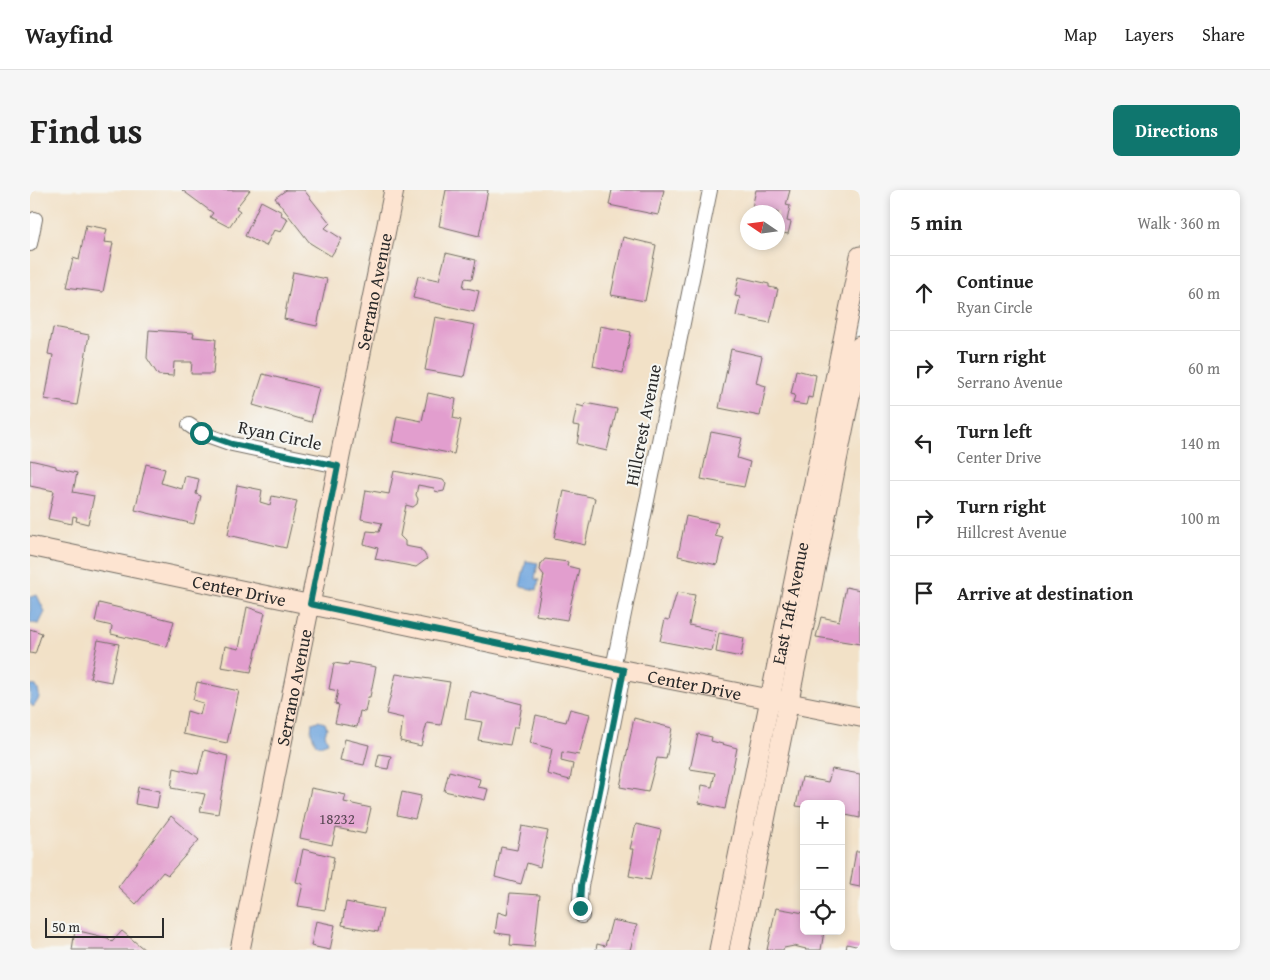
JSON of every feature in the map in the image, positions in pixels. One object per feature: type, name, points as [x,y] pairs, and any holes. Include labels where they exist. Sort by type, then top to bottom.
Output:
[{"type":"street","name":"Serrano Avenue","points":[[240,950],[394,190]]},
{"type":"street","name":"Hillcrest Avenue","points":[[582,916],[581,886],[618,669],[710,190]]},
{"type":"street","points":[[30,244],[35,220]]},
{"type":"street","name":"East Taft Avenue","points":[[739,950],[779,701],[857,289],[860,256]]},
{"type":"street","name":"East Taft Avenue","points":[[719,950],[779,701],[860,346]]},
{"type":"street","name":"Ryan Circle","points":[[189,425],[208,436],[232,444],[338,466]]},
{"type":"street","name":"Center Drive","points":[[30,546],[618,669],[860,717]]},
{"type":"water","points":[[526,561],[538,563],[535,579],[539,580],[537,590],[520,587]]},
{"type":"water","points":[[37,595],[45,612],[39,624],[30,623],[30,597]]},
{"type":"water","points":[[30,685],[36,686],[39,692],[38,699],[33,707],[30,703]]},
{"type":"water","points":[[318,721],[325,723],[327,728],[325,734],[328,742],[320,745],[316,744],[311,732],[312,723]]},
{"type":"building","points":[[182,190],[250,190],[236,208],[240,211],[229,227],[210,217],[213,213]]},
{"type":"building","points":[[286,190],[304,190],[330,223],[325,228],[342,239],[331,256],[310,243],[275,198]]},
{"type":"building","points":[[446,190],[488,190],[479,236],[439,226]]},
{"type":"building","points":[[612,190],[664,190],[658,215],[609,205]]},
{"type":"building","points":[[756,190],[790,190],[786,205],[790,206],[787,221],[791,222],[788,234],[785,233],[785,205],[753,205]]},
{"type":"building","points":[[261,201],[282,212],[281,215],[288,219],[281,232],[274,230],[266,246],[245,236]]},
{"type":"building","points":[[86,225],[107,229],[104,242],[113,243],[103,292],[66,287],[73,258],[79,260]]},
{"type":"building","points":[[623,237],[656,245],[645,301],[611,295]]},
{"type":"building","points":[[446,253],[476,260],[472,279],[465,278],[463,287],[479,291],[474,312],[413,298],[418,276],[439,280]]},
{"type":"building","points":[[293,272],[327,279],[317,326],[284,319]]},
{"type":"building","points":[[739,277],[769,284],[769,287],[778,289],[770,323],[736,316],[740,297],[735,296]]},
{"type":"building","points":[[435,317],[475,325],[464,377],[425,370]]},
{"type":"building","points":[[600,326],[631,332],[623,373],[593,366]]},
{"type":"building","points":[[53,328],[89,335],[77,405],[45,399],[53,355],[48,354]]},
{"type":"building","points":[[149,330],[194,333],[193,337],[216,339],[213,374],[191,374],[192,362],[174,362],[173,376],[158,375],[147,358]]},
{"type":"building","points":[[731,349],[762,356],[756,383],[766,386],[760,416],[719,408]]},
{"type":"building","points":[[796,370],[816,375],[812,398],[808,397],[806,405],[793,403],[795,395],[791,394]]},
{"type":"building","points":[[263,374],[319,388],[311,422],[253,405]]},
{"type":"building","points":[[428,393],[456,399],[453,418],[461,420],[454,454],[392,442],[397,416],[422,421]]},
{"type":"building","points":[[585,403],[617,409],[607,451],[577,444],[580,426],[573,425],[577,405],[584,407]]},
{"type":"building","points":[[711,432],[742,438],[737,458],[750,462],[744,487],[701,479]]},
{"type":"building","points":[[30,460],[77,473],[73,492],[94,496],[88,524],[76,521],[77,517],[73,516],[72,524],[48,519],[54,491],[30,486]]},
{"type":"building","points":[[146,464],[165,469],[161,483],[182,489],[185,476],[199,479],[196,494],[201,496],[194,524],[135,510]]},
{"type":"building","points":[[394,471],[443,480],[446,484],[444,491],[439,492],[435,491],[434,488],[418,485],[417,504],[413,507],[406,505],[400,536],[405,541],[405,546],[421,549],[427,559],[416,567],[375,559],[378,548],[364,544],[367,531],[379,532],[382,523],[361,519],[366,490],[389,494]]},
{"type":"building","points":[[237,485],[262,490],[260,502],[270,505],[272,496],[297,501],[286,548],[228,535]]},
{"type":"building","points":[[564,491],[595,498],[585,545],[554,538]]},
{"type":"building","points":[[686,516],[718,523],[715,536],[723,538],[717,565],[678,556]]},
{"type":"building","points":[[545,559],[568,562],[567,566],[579,569],[567,620],[536,615],[544,575],[540,570],[541,564]]},
{"type":"building","points":[[846,587],[860,590],[860,644],[816,637],[821,617],[839,621]]},
{"type":"building","points":[[677,592],[695,595],[689,625],[716,631],[712,651],[660,641],[665,619],[669,620]]},
{"type":"building","points":[[99,603],[174,621],[167,647],[111,634],[112,626],[95,622]]},
{"type":"building","points":[[247,607],[265,613],[251,672],[221,667],[225,646],[239,649]]},
{"type":"building","points":[[30,629],[42,633],[35,654],[30,653]]},
{"type":"building","points":[[719,633],[744,638],[741,657],[716,652]]},
{"type":"building","points":[[98,640],[119,644],[111,682],[90,678]]},
{"type":"building","points":[[349,662],[376,667],[370,697],[368,697],[365,712],[360,711],[357,727],[335,723],[339,705],[335,704],[338,691],[329,689],[334,663],[348,665]]},
{"type":"building","points":[[396,674],[450,682],[441,725],[427,723],[421,746],[400,741],[403,718],[386,714]]},
{"type":"building","points":[[197,682],[239,691],[227,743],[183,734],[187,711],[200,715],[203,703],[193,700]]},
{"type":"building","points":[[470,691],[522,704],[518,727],[514,727],[510,745],[478,740],[482,722],[465,719]]},
{"type":"building","points":[[570,709],[590,714],[579,755],[562,752],[561,761],[573,764],[570,780],[547,774],[552,749],[530,743],[536,715],[566,722]]},
{"type":"building","points":[[634,718],[672,728],[666,759],[657,758],[648,792],[620,787]]},
{"type":"building","points":[[698,734],[712,737],[711,741],[737,748],[725,809],[699,803],[702,785],[712,787],[715,773],[690,769]]},
{"type":"building","points":[[345,739],[369,745],[364,765],[340,760]]},
{"type":"building","points":[[204,750],[228,756],[218,814],[200,811],[205,794],[171,788],[174,768],[198,774]]},
{"type":"building","points":[[379,754],[391,756],[388,769],[376,767]]},
{"type":"building","points":[[832,769],[860,774],[860,818],[845,815],[845,800],[800,800],[800,806],[796,806],[802,777],[828,782]]},
{"type":"building","points":[[449,771],[480,779],[478,787],[488,789],[485,800],[444,791]]},
{"type":"building","points":[[138,787],[160,791],[157,808],[135,804]]},
{"type":"building","points":[[311,788],[346,795],[344,802],[371,808],[365,834],[336,828],[332,845],[300,838]]},
{"type":"building","points":[[402,792],[421,796],[415,819],[397,815]]},
{"type":"building","points":[[171,816],[199,840],[168,875],[163,872],[136,904],[118,887]]},
{"type":"building","points":[[636,824],[661,830],[650,880],[629,876],[634,849],[630,849]]},
{"type":"building","points":[[522,826],[548,831],[540,867],[527,863],[521,884],[495,877],[501,847],[517,850]]},
{"type":"building","points":[[303,849],[334,857],[325,910],[298,906],[303,884],[296,882]]},
{"type":"building","points":[[856,851],[860,851],[860,887],[850,885]]},
{"type":"building","points":[[510,893],[540,895],[534,947],[510,945],[511,935],[495,933],[498,912],[507,915]]},
{"type":"building","points":[[346,902],[383,909],[378,932],[342,925]]},
{"type":"building","points":[[776,908],[800,912],[800,935],[823,935],[821,950],[805,950],[794,946],[784,948],[783,950],[767,950]]},
{"type":"building","points":[[612,920],[637,925],[630,950],[596,950],[597,944],[605,946]]},
{"type":"building","points":[[316,921],[335,925],[330,950],[311,946]]},
{"type":"building","points":[[75,930],[108,938],[112,942],[122,931],[145,950],[72,950]]},
{"type":"building","points":[[847,944],[860,947],[860,950],[846,950]]},
{"type":"route","points":[[201,433],[232,444],[338,466],[310,604],[624,670],[581,886],[580,908]]}]
